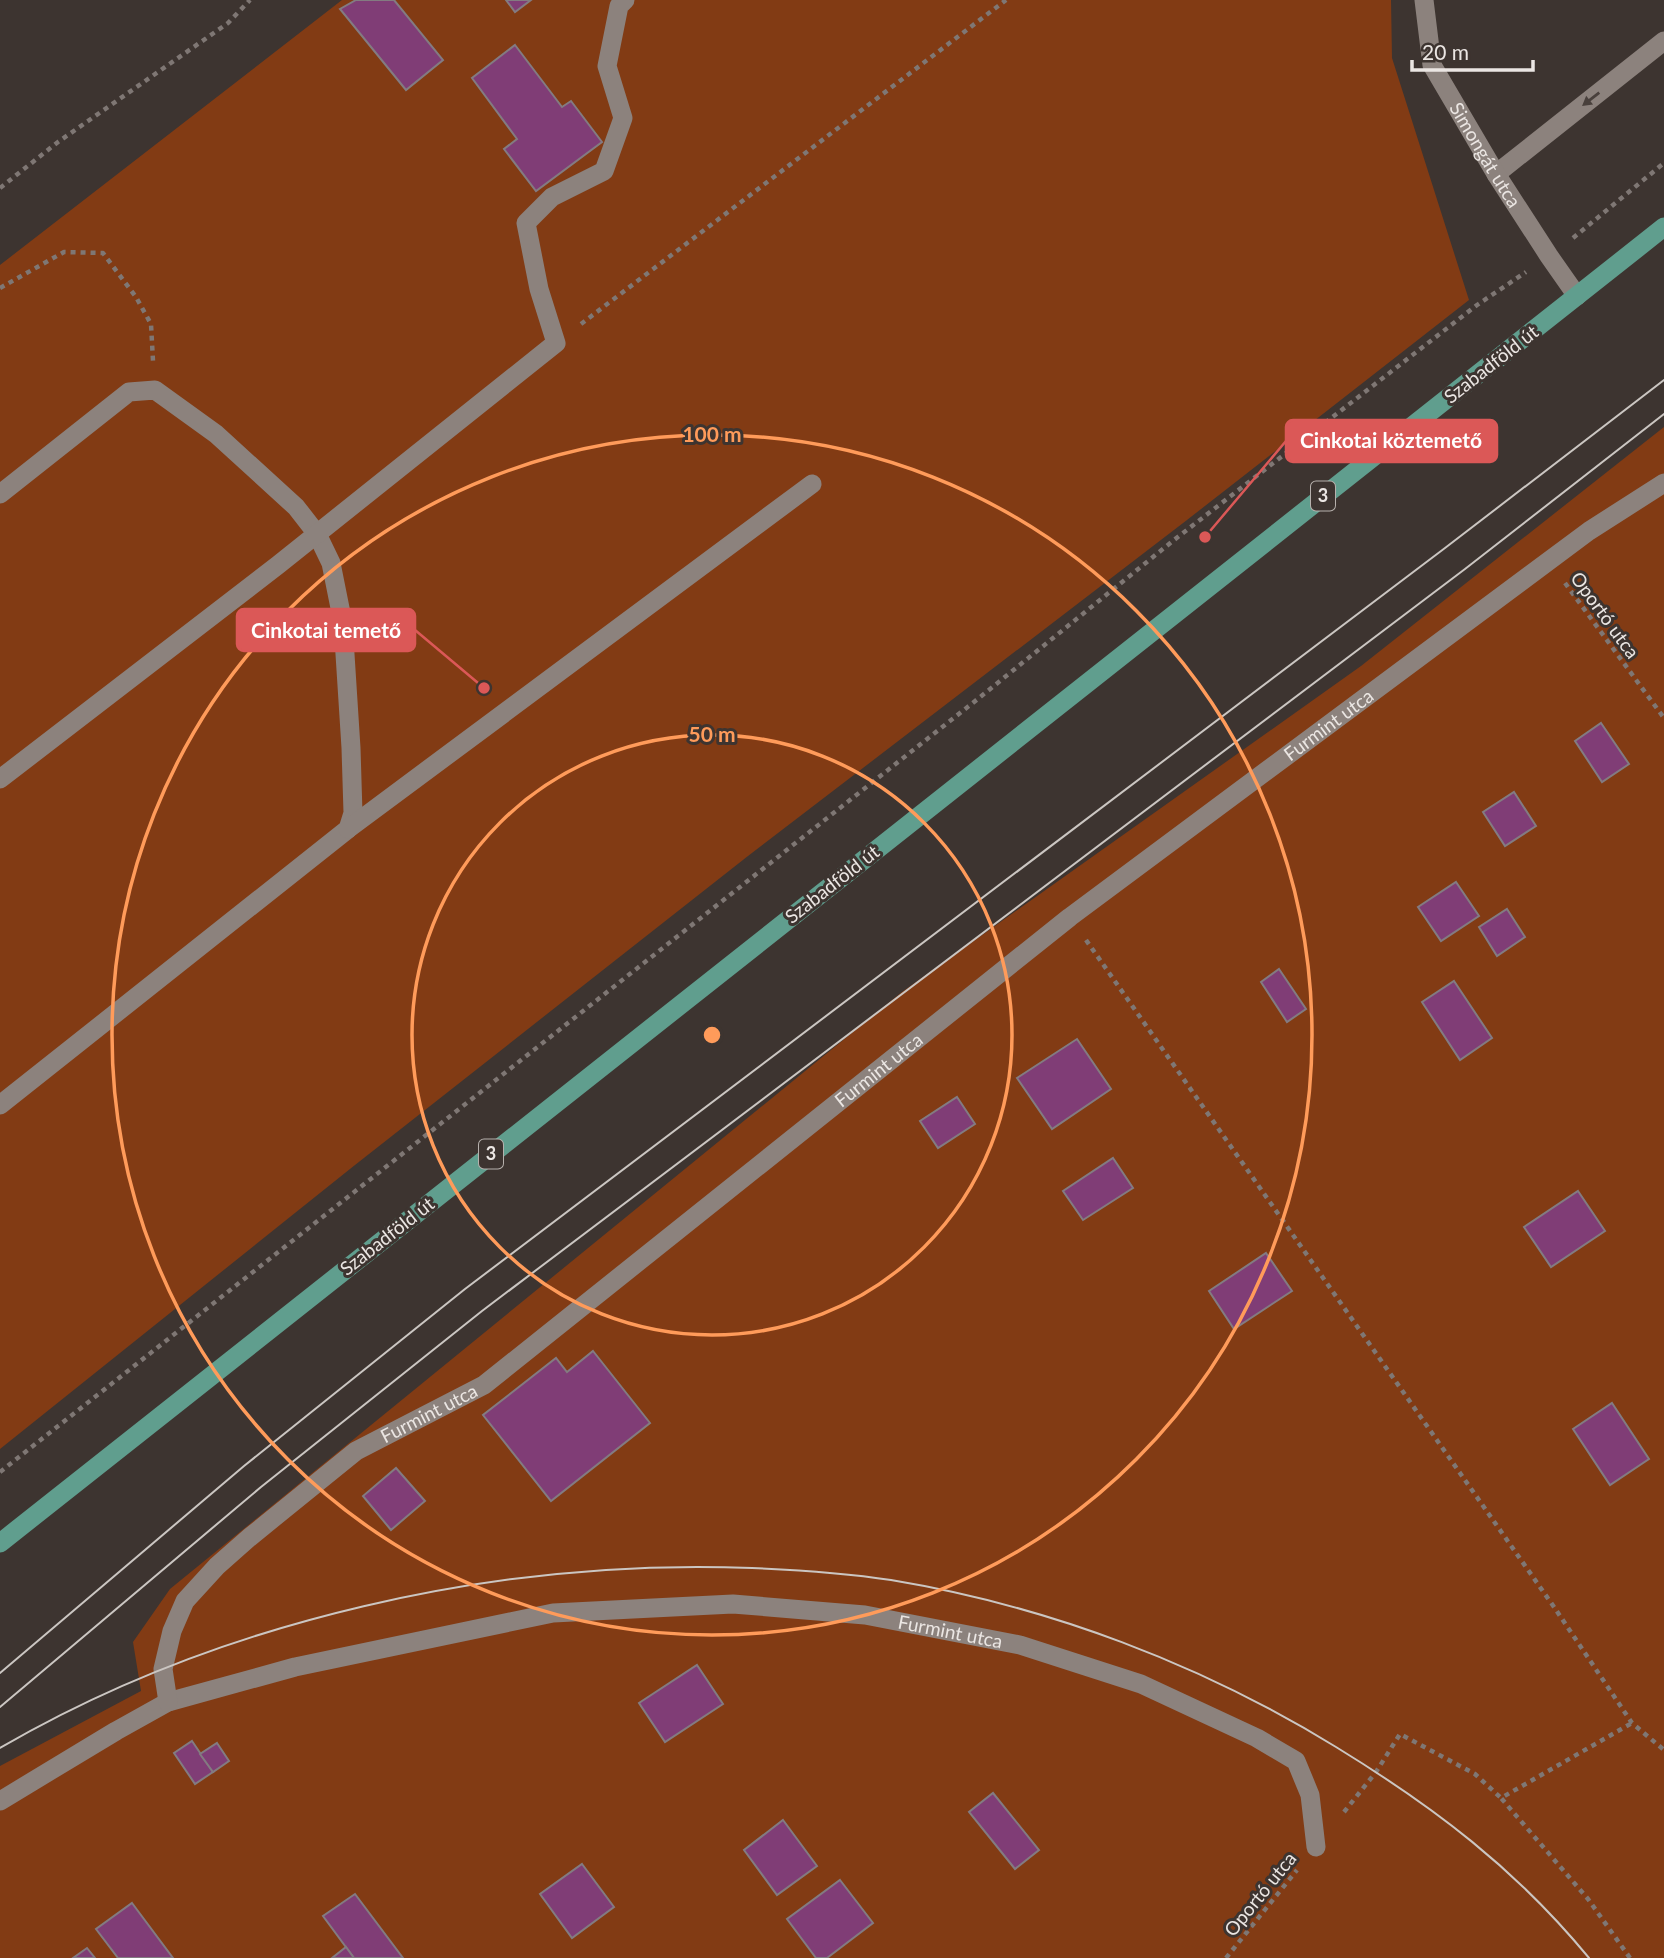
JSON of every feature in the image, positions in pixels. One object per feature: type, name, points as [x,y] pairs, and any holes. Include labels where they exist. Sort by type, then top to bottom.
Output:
[{"type":"main road","name":"Szabadföld út","points":[[0,1543],[1664,227]]},
{"type":"street","points":[[0,779],[317,534],[556,343],[539,289],[526,223],[552,197],[604,171],[623,118],[607,66],[618,6],[625,0]]},
{"type":"street","name":"Simongát utca","points":[[1424,0],[1432,65],[1496,174],[1577,296]]},
{"type":"street","points":[[1496,174],[1664,41]]},
{"type":"street","points":[[0,494],[129,392],[155,390],[216,434],[296,507],[317,534],[331,564],[343,623],[352,761],[353,813],[348,829]]},
{"type":"street","name":"Furmint utca","points":[[168,1702],[163,1669],[172,1631],[185,1601],[217,1566],[356,1451],[484,1385],[1070,917],[1588,531],[1664,483]]},
{"type":"street","points":[[0,1105],[348,829],[812,484]]},
{"type":"street","name":"Furmint utca","points":[[0,1801],[168,1702],[295,1667],[553,1613],[733,1604],[865,1615],[1020,1646],[1140,1684],[1257,1738],[1296,1761],[1310,1796],[1315,1847]]},
{"type":"path","points":[[0,188],[58,142],[228,23],[250,0]]},
{"type":"path","points":[[556,343],[1006,0]]},
{"type":"path","points":[[0,1472],[979,698],[1174,540],[1477,305],[1549,256],[1664,163]]},
{"type":"path","points":[[0,288],[64,252],[103,253],[136,297],[150,324],[155,390]]},
{"type":"path","name":"Oportó utca","points":[[1549,561],[1664,718]]},
{"type":"path","points":[[1070,917],[1632,1723],[1664,1750]]},
{"type":"path","points":[[1630,1958],[1588,1899],[1501,1798],[1632,1723]]},
{"type":"path","name":"Oportó utca","points":[[1226,1958],[1376,1772],[1400,1734],[1475,1774],[1501,1798]]},
{"type":"shaded area","points":[[342,0],[1391,0],[1392,58],[1469,300],[748,856],[0,1449],[0,265]]},
{"type":"shaded area","points":[[1664,427],[1664,1958],[0,1958],[0,1766],[141,1691],[133,1642],[170,1589],[902,992],[1361,666]]},
{"type":"building","points":[[356,0],[394,0],[443,60],[406,90],[340,9]]},
{"type":"building","points":[[506,0],[531,0],[515,12]]},
{"type":"building","points":[[515,45],[562,107],[571,101],[602,142],[536,191],[504,149],[517,139],[472,78]]},
{"type":"building","points":[[1601,723],[1629,764],[1602,782],[1575,741]]},
{"type":"building","points":[[1514,792],[1536,826],[1505,846],[1483,812]]},
{"type":"building","points":[[1456,882],[1479,916],[1441,941],[1418,907]]},
{"type":"building","points":[[1507,909],[1525,937],[1497,956],[1479,927]]},
{"type":"building","points":[[1279,969],[1306,1009],[1287,1022],[1261,982]]},
{"type":"building","points":[[1454,981],[1492,1038],[1460,1060],[1422,1002]]},
{"type":"building","points":[[1077,1039],[1111,1089],[1052,1129],[1017,1078]]},
{"type":"building","points":[[957,1097],[975,1124],[938,1148],[920,1121]]},
{"type":"building","points":[[1113,1158],[1133,1188],[1083,1220],[1063,1191]]},
{"type":"building","points":[[1578,1191],[1605,1231],[1551,1267],[1524,1227]]},
{"type":"building","points":[[1266,1253],[1292,1291],[1234,1329],[1209,1291]]},
{"type":"building","points":[[593,1351],[650,1423],[551,1501],[483,1415],[556,1358],[567,1372]]},
{"type":"building","points":[[1612,1403],[1649,1459],[1610,1485],[1573,1429]]},
{"type":"building","points":[[396,1468],[425,1501],[391,1530],[363,1496]]},
{"type":"building","points":[[697,1665],[723,1704],[665,1742],[639,1703]]},
{"type":"building","points":[[192,1741],[213,1772],[195,1784],[174,1753]]},
{"type":"building","points":[[217,1743],[229,1761],[213,1772],[200,1754]]},
{"type":"building","points":[[993,1793],[1039,1850],[1015,1869],[969,1812]]},
{"type":"building","points":[[783,1820],[817,1866],[777,1895],[744,1850]]},
{"type":"building","points":[[582,1864],[614,1907],[572,1938],[540,1894]]},
{"type":"building","points":[[840,1880],[873,1923],[827,1958],[816,1958],[787,1919]]},
{"type":"building","points":[[355,1894],[403,1958],[354,1958],[323,1916]]},
{"type":"building","points":[[132,1903],[173,1958],[118,1958],[96,1929]]},
{"type":"building","points":[[346,1947],[354,1958],[332,1958]]},
{"type":"building","points":[[87,1948],[95,1958],[73,1958]]},
{"type":"tram line","points":[[0,1673],[244,1466],[465,1289],[1664,380]]},
{"type":"tram line","points":[[0,1707],[261,1487],[482,1311],[1465,569],[1664,414]]},
{"type":"tram line","points":[[0,1748],[85,1703],[175,1664],[268,1632],[364,1606],[461,1587],[559,1574],[656,1568],[752,1568],[891,1580],[950,1591],[1065,1622],[1177,1665],[1285,1717],[1407,1793],[1472,1842],[1532,1896],[1589,1958]]},
{"type":"place","name":"Cinkotai köztemető","points":[[1205,537]]},
{"type":"place","name":"Cinkotai temető","points":[[484,688]]}]
